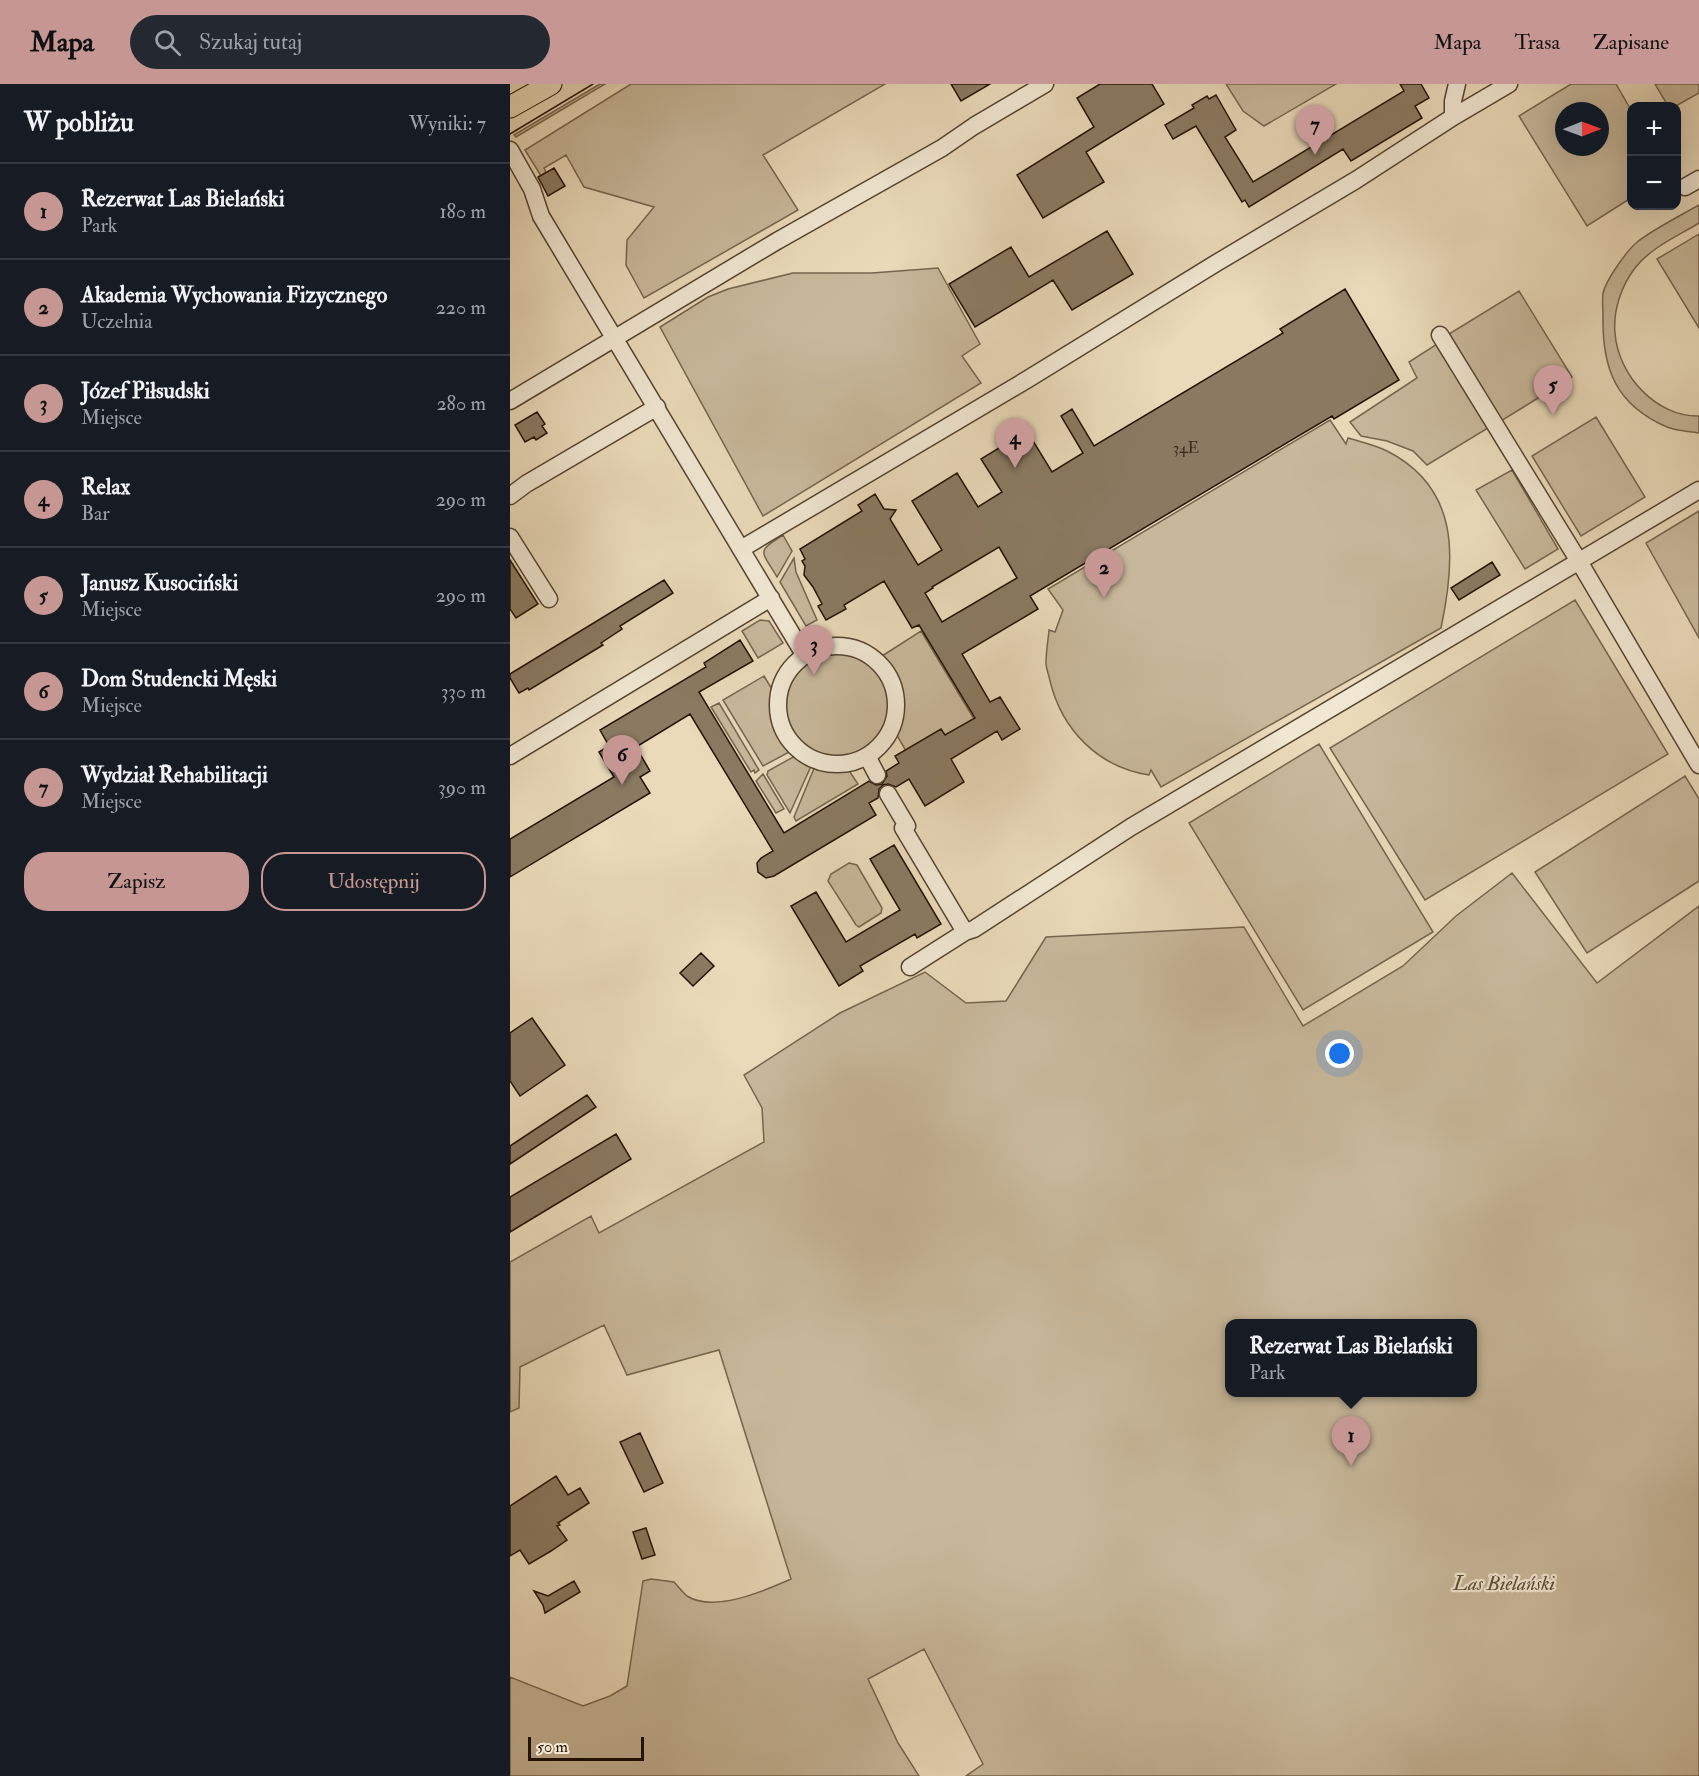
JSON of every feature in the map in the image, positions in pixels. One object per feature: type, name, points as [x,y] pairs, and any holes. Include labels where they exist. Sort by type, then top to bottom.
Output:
[{"type":"main road","points":[[510,107],[551,84]]},
{"type":"street","points":[[510,401],[804,225],[942,148],[1045,84]]},
{"type":"street","points":[[1453,117],[1456,84]]},
{"type":"street","points":[[741,549],[1028,379],[1356,180],[1453,117],[1509,84]]},
{"type":"street","points":[[510,150],[532,189],[541,216],[610,341],[657,407],[805,656]]},
{"type":"street","points":[[1440,335],[1580,562],[1699,765]]},
{"type":"street","points":[[510,496],[526,484],[657,407]]},
{"type":"street","points":[[910,967],[965,932],[974,929],[1131,827],[1699,490]]},
{"type":"street","points":[[510,537],[549,599]]},
{"type":"street","points":[[511,753],[771,598]]},
{"type":"street","points":[[824,647],[846,647],[866,653],[882,667],[892,685],[896,706],[892,726],[882,744],[867,756],[848,764],[830,765],[812,760],[797,750],[786,736],[779,719],[778,700],[782,683],[791,667],[805,656],[824,647]]},
{"type":"street","points":[[867,756],[877,775]]},
{"type":"street","points":[[888,794],[907,826],[903,828],[965,932]]},
{"type":"green space","points":[[600,84],[605,84],[516,137],[514,135]]},
{"type":"green space","points":[[631,84],[885,84],[763,155],[798,210],[644,298],[626,265],[627,240],[654,207],[584,187],[566,155],[544,168],[546,172],[541,176],[525,150]]},
{"type":"green space","points":[[1226,84],[1336,84],[1264,126],[1243,111]]},
{"type":"green space","points":[[1571,84],[1616,84],[1627,103],[1627,201],[1587,226],[1519,116]]},
{"type":"green space","points":[[1655,84],[1699,84],[1699,93],[1681,103],[1666,102]]},
{"type":"green space","points":[[1699,205],[1699,223],[1656,248],[1635,268],[1619,299],[1615,316],[1615,333],[1623,364],[1642,391],[1668,409],[1699,416],[1699,433],[1667,427],[1635,408],[1624,396],[1609,369],[1605,353],[1603,293],[1622,259],[1636,243]]},
{"type":"green space","points":[[1699,234],[1699,328],[1657,259]]},
{"type":"green space","points":[[938,268],[980,344],[962,356],[981,383],[763,516],[660,327],[708,297],[728,289],[793,273],[872,273]]},
{"type":"green space","points":[[1519,291],[1572,377],[1501,421],[1449,334]]},
{"type":"green space","points":[[1437,344],[1488,428],[1427,465],[1413,451],[1387,441],[1361,436],[1350,422],[1417,378],[1409,362]]},
{"type":"green space","points":[[1596,417],[1645,497],[1581,536],[1532,456]]},
{"type":"green space","points":[[1330,420],[1346,444],[1348,438],[1373,445],[1411,466],[1428,484],[1440,505],[1447,527],[1450,551],[1446,602],[1441,628],[1161,787],[1151,770],[1149,775],[1131,771],[1098,755],[1073,730],[1063,715],[1046,668],[1049,630],[1055,632],[1063,610],[1048,589]]},
{"type":"green space","points":[[1512,470],[1558,549],[1525,569],[1476,490]]},
{"type":"green space","points":[[1699,511],[1699,638],[1646,543]]},
{"type":"green space","points":[[783,535],[792,551],[777,577],[764,553],[768,545]]},
{"type":"green space","points":[[794,558],[796,572],[817,620],[806,626],[780,582]]},
{"type":"green space","points":[[1575,600],[1668,754],[1425,900],[1330,748]]},
{"type":"green space","points":[[760,620],[769,621],[783,643],[758,658],[742,631]]},
{"type":"green space","points":[[921,631],[974,719],[945,736],[906,751],[895,732],[901,701],[898,682],[882,656]]},
{"type":"green space","points":[[838,654],[858,658],[875,669],[886,686],[890,706],[886,726],[875,743],[858,754],[838,758],[818,754],[801,743],[790,726],[786,706],[790,686],[801,669],[818,658]]},
{"type":"green space","points":[[764,676],[773,691],[772,708],[775,723],[791,751],[763,766],[723,700]]},
{"type":"green space","points":[[719,703],[759,770],[755,773],[754,770],[751,772],[711,707]]},
{"type":"green space","points":[[1319,744],[1433,932],[1303,1010],[1189,823]]},
{"type":"green space","points":[[795,756],[812,764],[790,813],[767,775],[768,771]]},
{"type":"green space","points":[[815,766],[826,769],[848,769],[858,784],[796,821],[794,817]]},
{"type":"green space","points":[[763,774],[784,809],[776,813],[756,781]]},
{"type":"green space","points":[[1685,776],[1699,799],[1699,881],[1587,953],[1535,872]]},
{"type":"green space","points":[[849,863],[857,865],[882,908],[881,913],[859,927],[828,881],[831,874]]},
{"type":"green space","name":"Las Bielański","points":[[1512,873],[1597,983],[1699,906],[1699,1776],[966,1776],[983,1764],[924,1649],[868,1679],[898,1743],[919,1776],[510,1776],[510,1677],[583,1706],[610,1696],[627,1686],[643,1581],[651,1579],[674,1582],[687,1596],[698,1601],[711,1602],[753,1594],[791,1579],[719,1350],[627,1375],[604,1325],[520,1367],[519,1408],[510,1412],[510,1262],[591,1216],[599,1233],[764,1142],[762,1108],[744,1075],[840,1013],[925,972],[966,1003],[1006,1001],[1046,937],[1244,927],[1303,1026],[1403,966],[1456,916]]},
{"type":"building","points":[[951,84],[990,84],[961,101]]},
{"type":"building","points":[[1100,84],[1152,84],[1164,104],[1086,152],[1104,182],[1043,218],[1017,175],[1094,127],[1077,98]]},
{"type":"building","points":[[1400,84],[1421,84],[1429,98],[1415,106],[1422,118],[1351,161],[1343,149],[1249,207],[1245,200],[1242,202],[1196,126],[1173,139],[1165,125],[1194,108],[1192,105],[1207,96],[1209,99],[1216,95],[1236,130],[1225,137],[1253,182],[1404,91]]},
{"type":"building","points":[[554,168],[565,186],[548,196],[538,177]]},
{"type":"building","points":[[1107,231],[1133,274],[1072,310],[1053,280],[975,327],[949,284],[1011,247],[1029,277]]},
{"type":"building","points":[[1345,289],[1399,380],[1334,419],[1332,416],[1030,596],[1038,609],[962,654],[990,702],[1000,697],[1020,729],[1002,740],[997,731],[951,759],[964,782],[925,806],[909,779],[896,787],[883,785],[879,789],[878,798],[869,803],[876,815],[774,876],[766,878],[758,872],[757,863],[773,851],[690,714],[636,747],[650,771],[640,777],[650,793],[510,877],[510,839],[614,777],[599,752],[609,746],[600,730],[706,667],[704,663],[740,640],[753,661],[699,692],[784,833],[869,781],[876,785],[882,784],[887,776],[886,771],[899,763],[895,756],[941,729],[945,735],[975,718],[919,625],[912,628],[884,581],[844,605],[846,609],[826,620],[818,606],[822,604],[804,575],[805,566],[802,561],[805,559],[800,549],[862,511],[858,505],[875,494],[884,509],[896,510],[890,519],[918,565],[942,550],[912,501],[957,473],[978,507],[1002,492],[981,459],[1027,431],[1052,472],[1083,453],[1061,416],[1072,409],[1094,446],[1283,333],[1280,329]],"holes":[[[999,547],[1017,578],[942,622],[925,593]]]},
{"type":"building","points":[[537,412],[545,424],[542,426],[547,433],[536,440],[534,437],[525,442],[515,425]]},
{"type":"building","points":[[510,560],[538,604],[516,618],[510,609]]},
{"type":"building","points":[[1492,562],[1500,575],[1459,600],[1451,588]]},
{"type":"building","points":[[664,580],[673,593],[620,626],[622,629],[601,643],[603,645],[529,690],[528,688],[519,693],[510,674]]},
{"type":"building","points":[[894,845],[941,924],[917,938],[915,934],[860,966],[863,971],[839,986],[791,906],[816,892],[846,942],[900,910],[870,859]]},
{"type":"building","points":[[701,953],[714,966],[693,986],[680,973]]},
{"type":"building","points":[[532,1018],[565,1065],[520,1096],[510,1081],[510,1033]]},
{"type":"building","points":[[587,1095],[596,1107],[510,1164],[510,1146]]},
{"type":"building","points":[[616,1134],[631,1159],[510,1232],[510,1197]]},
{"type":"building","points":[[640,1433],[663,1483],[644,1492],[620,1442]]},
{"type":"building","points":[[556,1476],[568,1495],[580,1488],[589,1503],[558,1523],[560,1525],[557,1526],[567,1540],[551,1551],[529,1564],[520,1550],[510,1556],[510,1506]]},
{"type":"building","points":[[646,1528],[655,1555],[642,1559],[633,1532]]},
{"type":"building","points":[[574,1581],[580,1592],[545,1613],[534,1591],[548,1596]]},
{"type":"tram line","points":[[510,134],[593,84]]},
{"type":"place","name":"Wydział Rehabilitacji","points":[[1315,155]]},
{"type":"place","name":"Janusz Kusociński","points":[[1553,415]]},
{"type":"place","name":"Relax","points":[[1015,468]]},
{"type":"place","name":"Akademia Wychowania Fizycznego","points":[[1104,598]]},
{"type":"place","name":"Józef Piłsudski","points":[[814,675]]},
{"type":"place","name":"Dom Studencki Męski","points":[[622,785]]},
{"type":"place","name":"Rezerwat Las Bielański","points":[[1351,1466]]}]
